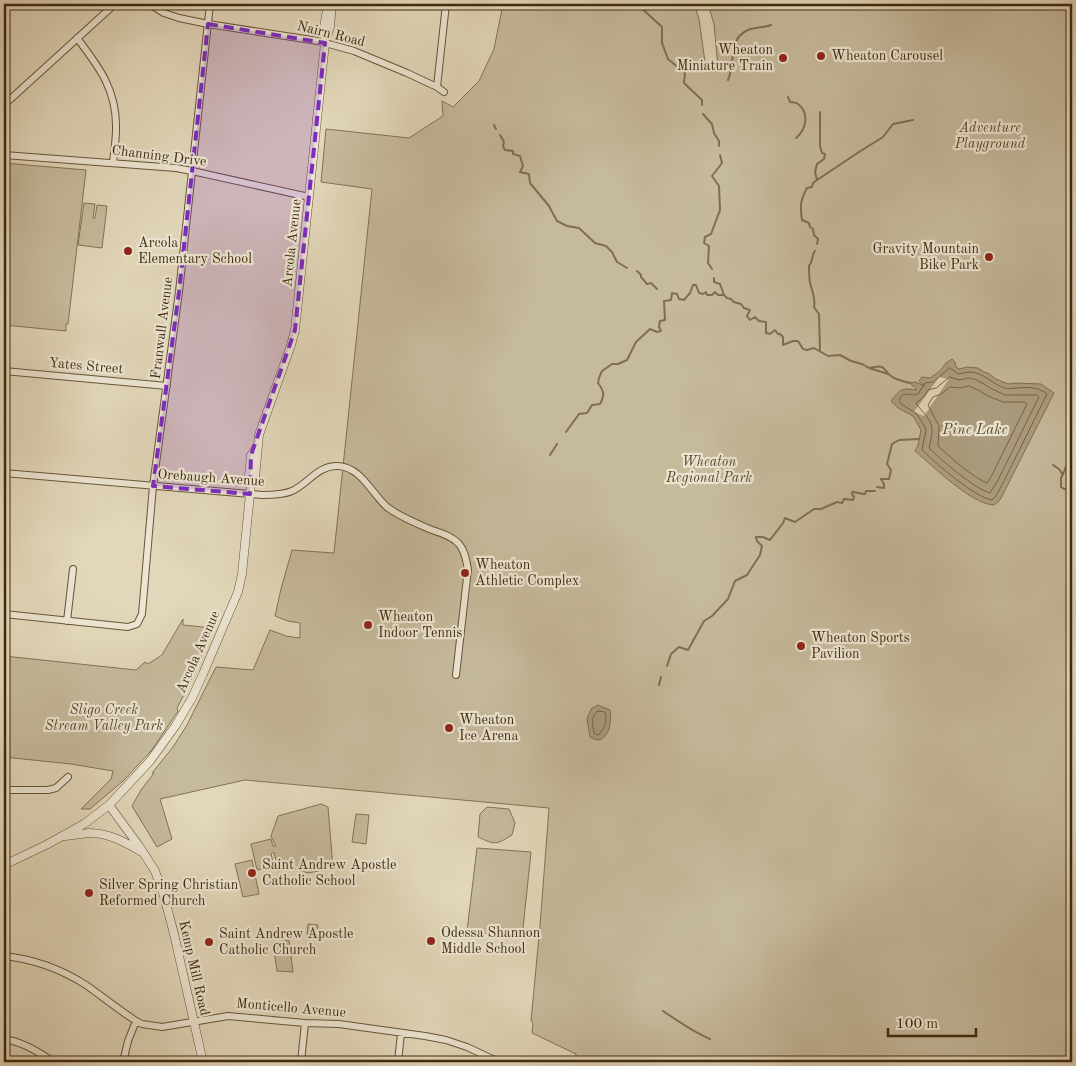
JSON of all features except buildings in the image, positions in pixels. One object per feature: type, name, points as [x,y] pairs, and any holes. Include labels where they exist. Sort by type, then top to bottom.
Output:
[{"type":"street","points":[[4,105],[115,4]]},
{"type":"street","name":"Nairn Road","points":[[149,4],[164,13],[179,18],[325,41],[384,63],[444,92]]},
{"type":"street","name":"Franwall Avenue","points":[[67,620],[128,626],[137,624],[142,614],[153,486],[179,292],[210,4]]},
{"type":"street","name":"Arcola Avenue","points":[[4,865],[46,846],[84,824],[109,805],[150,761],[176,725],[192,698],[238,592],[242,574],[251,483],[255,478],[259,435],[295,330],[325,41],[324,27],[328,4]]},
{"type":"street","name":"Arcola Avenue","points":[[325,41],[330,27],[332,4]]},
{"type":"street","points":[[437,87],[446,4]]},
{"type":"street","points":[[77,38],[97,64],[112,96],[116,129],[113,163]]},
{"type":"street","name":"Channing Drive","points":[[4,155],[176,168],[309,197]]},
{"type":"street","name":"Yates Street","points":[[4,371],[167,386]]},
{"type":"street","name":"Orebaugh Avenue","points":[[4,473],[277,495],[293,491],[330,466],[348,468],[361,477],[387,506],[402,516],[446,535],[459,544],[465,556],[468,569],[456,675]]},
{"type":"street","points":[[4,589],[6,562]]},
{"type":"street","points":[[4,614],[67,620],[73,569]]},
{"type":"street","points":[[4,790],[48,790],[56,788],[68,777]]},
{"type":"street","name":"Kemp Mill Road","points":[[109,805],[155,871],[174,934],[203,1062]]},
{"type":"street","points":[[62,836],[90,833],[106,835],[143,853]]},
{"type":"street","name":"Monticello Avenue","points":[[4,956],[20,957],[46,964],[68,974],[142,1024],[162,1027],[217,1016],[339,1024],[446,1040],[467,1047],[485,1059],[499,1062]]},
{"type":"street","points":[[123,1062],[128,1041],[136,1021]]},
{"type":"street","points":[[301,1062],[305,1023]]},
{"type":"street","points":[[398,1062],[401,1033]]},
{"type":"street","points":[[4,1039],[25,1045],[53,1062]]},
{"type":"highlighted area","points":[[208,24],[325,43],[295,330],[251,455],[250,494],[153,486],[179,292]]},
{"type":"green space","name":"Wheaton Regional Park","points":[[503,4],[694,4],[699,19],[706,69],[718,67],[714,24],[708,4],[1072,4],[1072,1062],[576,1062],[576,1054],[532,1033],[533,1023],[531,1021],[549,808],[245,780],[160,799],[172,839],[157,847],[132,806],[154,773],[152,773],[173,747],[187,725],[216,667],[253,670],[270,630],[286,636],[300,638],[300,623],[275,616],[292,550],[334,553],[372,189],[321,182],[326,129],[409,138],[443,116],[442,101],[453,107],[479,81],[494,49]]},
{"type":"green space","points":[[4,163],[86,170],[66,331],[4,325]]},
{"type":"green space","points":[[84,203],[95,204],[93,218],[95,218],[97,205],[107,206],[102,248],[78,245]]},
{"type":"green space","name":"Sligo Creek Stream Valley Park","points":[[183,619],[183,625],[213,628],[177,708],[178,711],[151,751],[123,781],[90,809],[81,809],[111,779],[113,771],[71,764],[4,757],[4,656],[136,670],[145,662],[148,664],[162,655]]},
{"type":"green space","points":[[321,804],[328,807],[333,868],[308,873],[294,868],[278,871],[274,852],[271,854],[274,866],[257,870],[251,844],[271,839],[273,846],[276,846],[271,836],[278,816]]},
{"type":"green space","points":[[487,807],[509,809],[515,823],[512,835],[495,843],[478,837],[480,814]]},
{"type":"green space","points":[[356,814],[369,815],[366,844],[352,842]]},
{"type":"green space","points":[[477,848],[531,852],[522,938],[467,931]]},
{"type":"green space","points":[[252,860],[259,894],[243,897],[235,864]]},
{"type":"green space","points":[[308,924],[318,925],[317,935],[307,934]]},
{"type":"green space","points":[[289,940],[293,972],[277,971],[273,943]]},
{"type":"water","name":"Pine Lake","points":[[952,359],[959,369],[967,367],[978,368],[1008,384],[1041,384],[1054,393],[1000,500],[994,505],[974,498],[915,451],[921,430],[913,416],[898,408],[891,401],[898,392],[908,389],[917,390],[910,383],[915,382],[925,386],[919,381],[922,377],[930,378]]},
{"type":"water","points":[[598,705],[610,710],[611,718],[608,732],[602,739],[598,740],[590,737],[587,719],[591,709]]},
{"type":"pier","points":[[939,377],[949,379],[924,416],[914,412]]},
{"type":"waterway","points":[[637,4],[662,27],[662,43],[668,59],[685,73],[684,83],[702,100],[702,105]]},
{"type":"waterway","points":[[728,80],[737,39],[748,30],[771,25]]},
{"type":"waterway","points":[[788,97],[790,102],[802,108],[805,117],[802,131],[796,138]]},
{"type":"waterway","points":[[817,244],[818,239],[814,235],[813,229],[809,223],[802,220],[801,207],[807,188],[812,187],[813,183],[817,180],[815,172],[817,164],[824,159],[825,154],[822,153],[820,146],[820,112]]},
{"type":"waterway","points":[[703,114],[712,124],[714,133],[719,141],[719,146]]},
{"type":"waterway","points":[[817,180],[883,137],[893,124],[913,120]]},
{"type":"waterway","points":[[494,125],[496,129]]},
{"type":"waterway","points":[[500,135],[504,142],[505,150],[513,151],[513,154],[520,156],[523,166],[520,172],[529,174],[530,183],[549,206],[557,221],[567,226],[579,228],[595,243],[606,246],[612,252],[617,262],[627,268]]},
{"type":"waterway","points":[[712,269],[708,263],[709,246],[704,243],[705,237],[711,234],[720,210],[719,186],[712,176],[722,163],[720,155]]},
{"type":"waterway","points":[[815,251],[809,266],[809,274],[814,307],[819,314],[820,351]]},
{"type":"waterway","points":[[637,271],[647,284],[651,283],[657,289]]},
{"type":"waterway","points":[[714,278],[714,282],[720,284],[724,295]]},
{"type":"waterway","points":[[566,432],[579,414],[587,413],[592,405],[600,404],[603,393],[598,383],[602,371],[612,364],[618,364],[627,360],[636,342],[650,329],[657,332],[661,331],[659,327],[660,321],[665,320],[664,301],[671,300],[672,293],[677,294],[679,299],[684,300],[690,293],[693,285],[696,285],[699,293],[703,294],[706,292],[707,295],[712,295],[715,292],[741,304],[744,308],[750,310],[747,316],[750,320],[755,317],[759,321],[766,322],[766,333],[770,334],[775,330],[780,334],[783,337],[783,345],[798,341],[803,349],[814,348],[828,356],[840,355],[869,368],[880,366],[894,378],[910,383]]},
{"type":"waterway","points":[[869,368],[888,374]]},
{"type":"waterway","points":[[877,487],[884,488],[881,479],[889,479],[891,470],[887,464],[892,444],[899,440],[919,439]]},
{"type":"waterway","points":[[550,455],[557,444]]},
{"type":"waterway","points":[[1072,454],[1061,478],[1061,487],[1064,489],[1071,489],[1072,487]]},
{"type":"waterway","points":[[1053,465],[1063,475]]},
{"type":"waterway","points":[[667,666],[671,654],[679,647],[688,650],[704,621],[712,616],[728,599],[735,581],[747,575],[760,555],[762,546],[756,537],[770,540],[785,518],[795,522],[814,509],[821,509],[837,502],[842,503],[844,499],[853,500],[852,492],[865,494],[866,491],[875,491]]},
{"type":"waterway","points":[[659,685],[661,677]]},
{"type":"waterway","points":[[663,1011],[710,1039]]},
{"type":"waterway","points":[[753,1062],[762,1059],[763,1062]]},
{"type":"waterway","points":[[746,1062],[748,1060],[753,1062]]},
{"type":"place","name":"Wheaton Carousel","points":[[821,56]]},
{"type":"place","name":"Wheaton Miniature Train","points":[[783,58]]},
{"type":"place","name":"Arcola Elementary School","points":[[128,251]]},
{"type":"place","name":"Gravity Mountain Bike Park","points":[[989,257]]},
{"type":"place","name":"Wheaton Athletic Complex","points":[[465,573]]},
{"type":"place","name":"Wheaton Indoor Tennis","points":[[368,625]]},
{"type":"place","name":"Wheaton Sports Pavilion","points":[[801,646]]},
{"type":"place","name":"Wheaton Ice Arena","points":[[449,728]]},
{"type":"place","name":"Saint Andrew Apostle Catholic School","points":[[252,873]]},
{"type":"place","name":"Silver Spring Christian Reformed Church","points":[[89,893]]},
{"type":"place","name":"Odessa Shannon Middle School","points":[[431,941]]},
{"type":"place","name":"Saint Andrew Apostle Catholic Church","points":[[209,942]]},
{"type":"park label","name":"Adventure Playground","points":[[990,136]]}]
